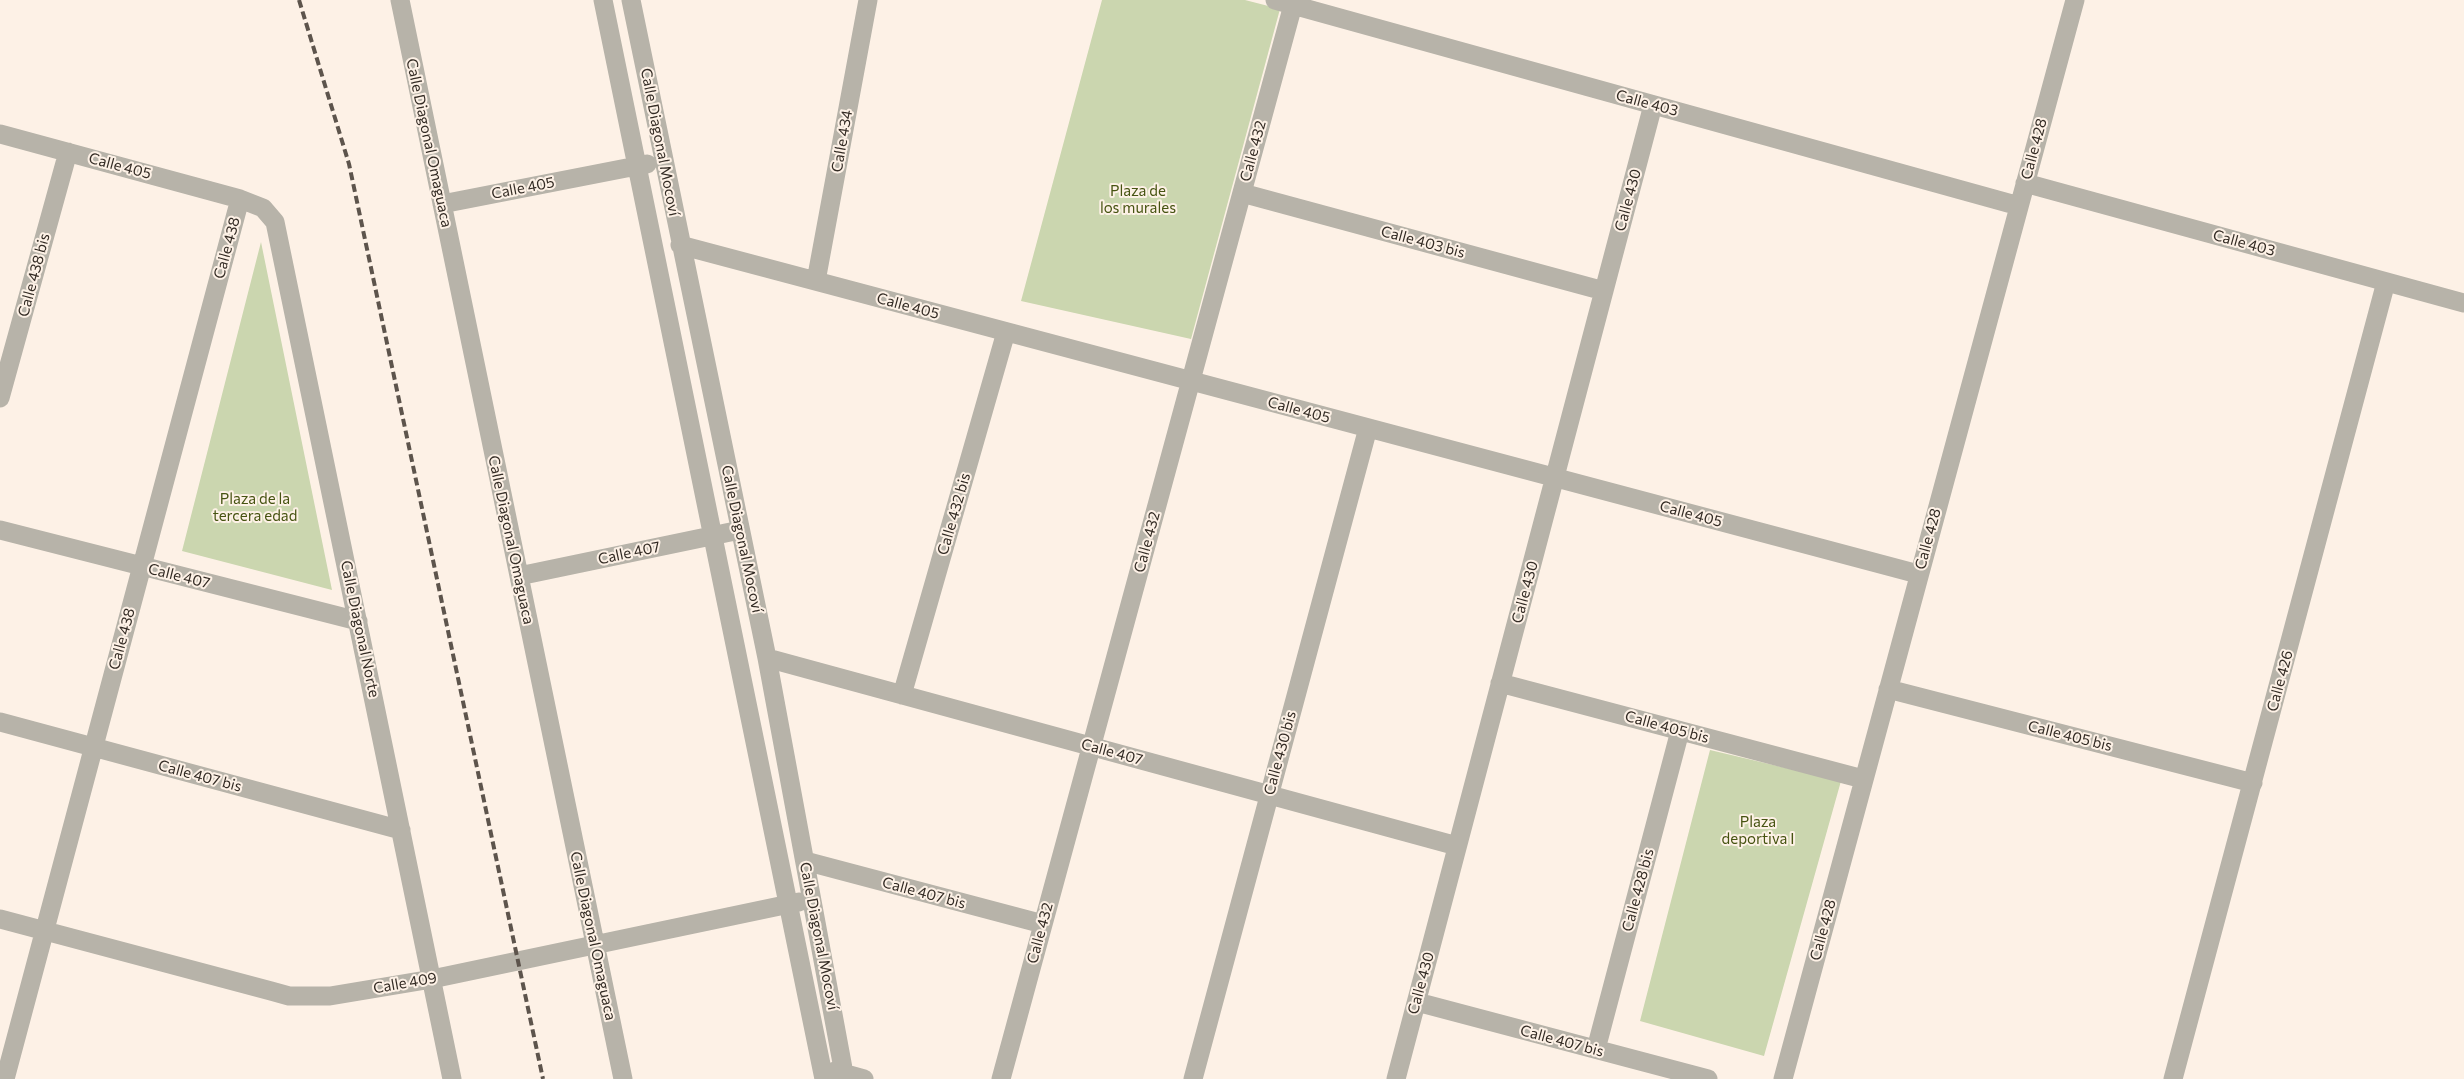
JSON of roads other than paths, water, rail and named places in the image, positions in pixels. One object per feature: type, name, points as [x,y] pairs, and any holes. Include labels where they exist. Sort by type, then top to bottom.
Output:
[{"type":"street","name":"Calle Diagonal Omaguaca","points":[[400,0],[623,1079]]},
{"type":"street","name":"Calle Diagonal Mocoví","points":[[603,0],[823,1073]]},
{"type":"street","name":"Calle Diagonal Mocoví","points":[[631,0],[680,245],[767,658],[846,1077]]},
{"type":"street","name":"Calle 434","points":[[816,281],[868,0]]},
{"type":"street","name":"Calle 428","points":[[1782,1079],[2074,0]]},
{"type":"street","name":"Calle 403","points":[[1284,2],[2019,206]]},
{"type":"street","name":"Calle 432","points":[[1001,1079],[1242,193],[1284,2]]},
{"type":"street","name":"Calle 430","points":[[1396,1079],[1653,105]]},
{"type":"street","name":"Calle 405","points":[[0,134],[240,199]]},
{"type":"street","name":"Calle 438 bis","points":[[0,398],[68,152]]},
{"type":"street","name":"Calle 405","points":[[442,204],[663,160]]},
{"type":"street","name":"Calle 403","points":[[2025,183],[2464,303]]},
{"type":"street","name":"Calle 403 bis","points":[[1242,193],[1604,291]]},
{"type":"street","name":"Calle 438","points":[[4,1079],[240,199]]},
{"type":"street","name":"Calle Diagonal Norte","points":[[240,199],[263,208],[270,214],[277,230],[452,1079]]},
{"type":"street","name":"Calle 405","points":[[680,245],[1918,574]]},
{"type":"street","name":"Calle 426","points":[[2172,1079],[2386,282]]},
{"type":"street","name":"Calle 432 bis","points":[[902,695],[1006,332]]},
{"type":"street","name":"Calle 430 bis","points":[[1193,1079],[1368,428]]},
{"type":"street","name":"Calle 407","points":[[0,530],[358,621]]},
{"type":"street","name":"Calle 407","points":[[519,576],[740,530]]},
{"type":"street","name":"Calle 407","points":[[767,658],[1457,846]]},
{"type":"street","name":"Calle 405 bis","points":[[1500,683],[1863,779]]},
{"type":"street","name":"Calle 405 bis","points":[[1888,689],[2252,783]]},
{"type":"street","name":"Calle 407 bis","points":[[0,722],[401,830]]},
{"type":"street","name":"Calle 428 bis","points":[[1596,1050],[1680,731]]},
{"type":"street","name":"Calle 407 bis","points":[[805,862],[1043,924]]},
{"type":"street","name":"Calle 409","points":[[0,920],[289,996],[330,996],[432,979],[812,899]]},
{"type":"street","name":"Calle 407 bis","points":[[1416,1002],[1708,1079]]},
{"type":"street","points":[[823,1073],[864,1079]]},
{"type":"railway","points":[[299,0],[349,164],[543,1079]]},
{"type":"park label","name":"Plaza de los murales","points":[[1138,200]]},
{"type":"park label","name":"Plaza de la tercera edad","points":[[255,508]]},
{"type":"park label","name":"Plaza deportiva I","points":[[1758,830]]}]
